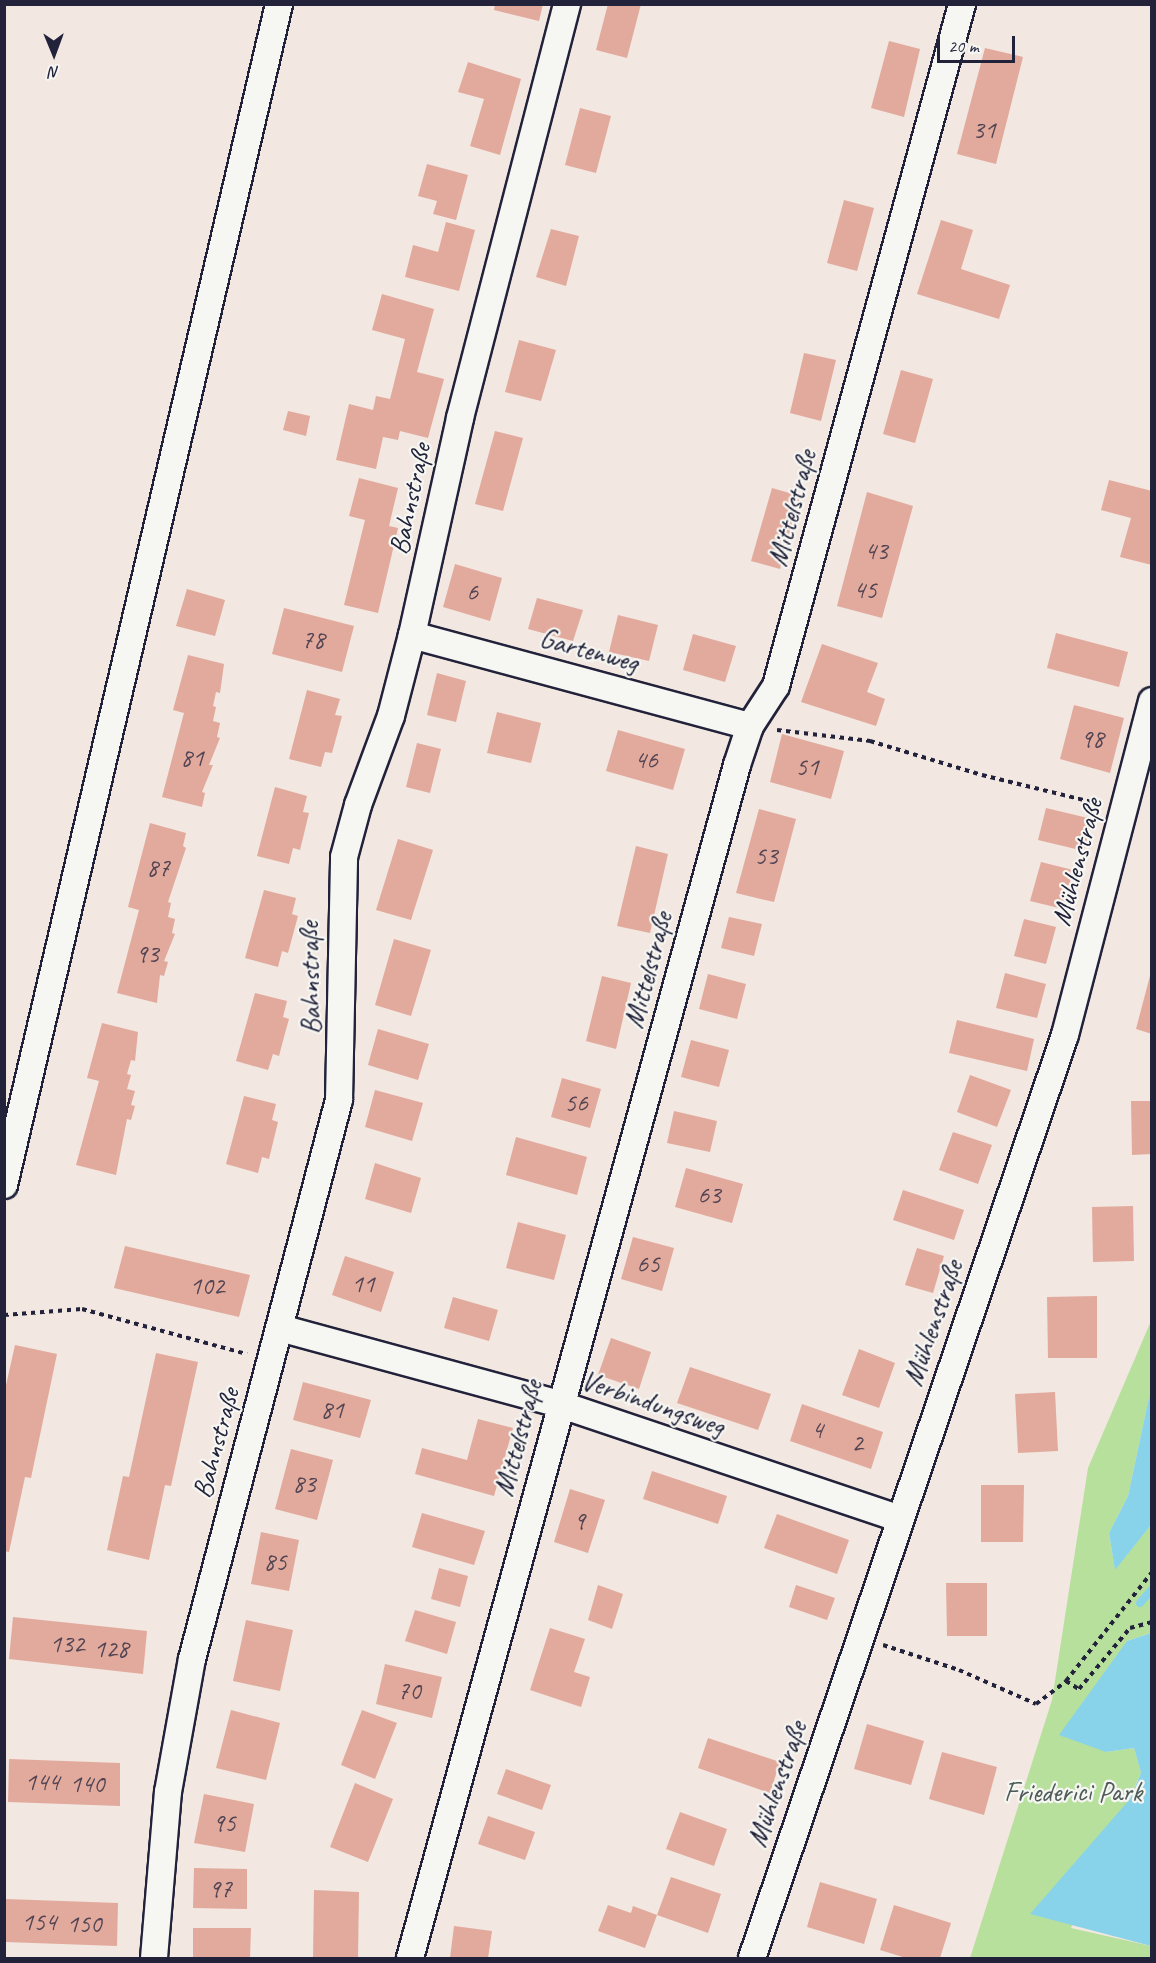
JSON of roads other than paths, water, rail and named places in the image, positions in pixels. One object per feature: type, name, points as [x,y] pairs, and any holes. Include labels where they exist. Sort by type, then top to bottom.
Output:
[{"type":"street","points":[[4,1185],[279,4]]},
{"type":"street","name":"Bahnstraße","points":[[154,1959],[162,1837],[183,1703],[339,1100],[344,857],[358,805],[391,716],[412,635],[459,418],[567,4]]},
{"type":"street","name":"Mittelstraße","points":[[410,1959],[559,1404],[750,726],[776,686],[962,4]]},
{"type":"street","name":"Gartenweg","points":[[412,635],[750,726]]},
{"type":"street","name":"Mühlenstraße","points":[[752,1959],[1065,1035],[1152,702]]},
{"type":"street","name":"Verbindungsweg","points":[[280,1328],[559,1404],[900,1519]]},
{"type":"water","points":[[1151,1388],[1151,1525],[1115,1570],[1109,1533],[1128,1496]]},
{"type":"water","points":[[1152,1633],[1151,1946],[1030,1914],[1130,1799],[1141,1773],[1134,1748],[1106,1752],[1059,1735],[1127,1641]]},
{"type":"waterway","points":[[1140,1603],[1152,1589]]},
{"type":"park label","name":"Friederici Park","points":[[1073,1792]]}]
